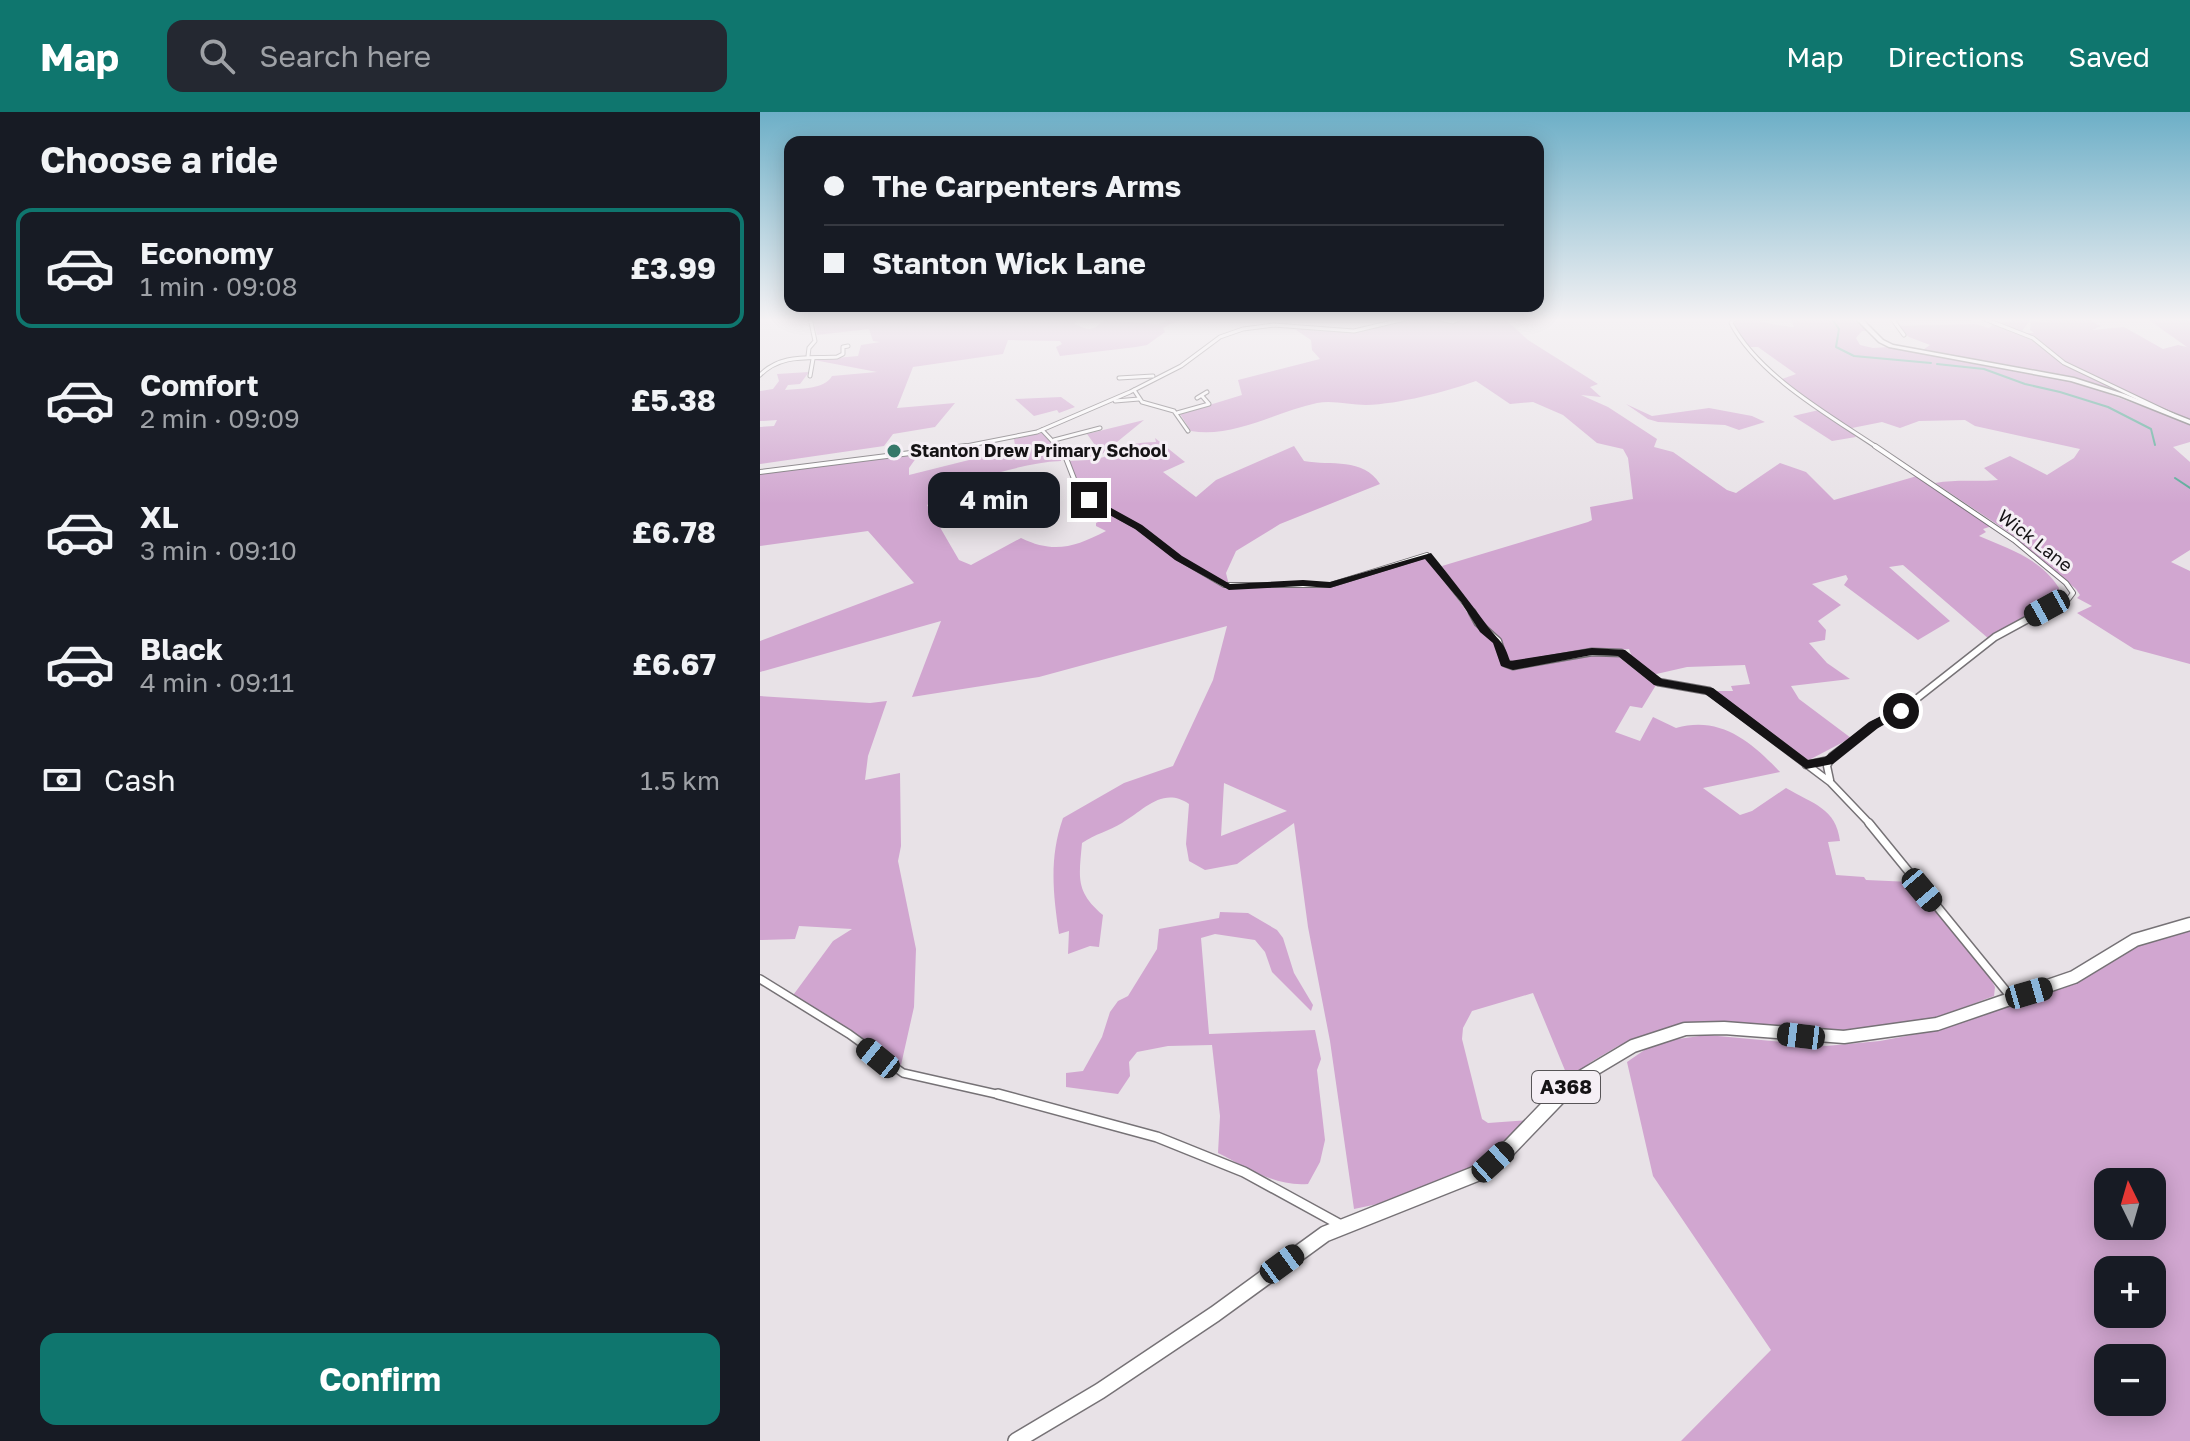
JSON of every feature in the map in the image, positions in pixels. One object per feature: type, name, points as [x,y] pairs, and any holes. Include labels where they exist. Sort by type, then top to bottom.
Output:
[{"type":"highway","points":[[2074,380],[2190,422]]},
{"type":"main road","name":"A368","points":[[1016,1441],[1100,1391],[1215,1314],[1325,1234],[1478,1173],[1508,1149],[1571,1083],[1607,1060],[1668,1032],[1724,1028],[1844,1037],[1937,1024],[2074,977],[2135,940],[2190,924]]},
{"type":"street","points":[[760,472],[942,451],[1042,430],[1111,401],[1150,380]]},
{"type":"street","name":"Wick Lane","points":[[1782,380],[2014,540],[2066,583],[2073,593],[2067,601],[2047,608],[1995,637],[1901,711],[1874,725],[1829,760]]},
{"type":"street","points":[[2100,380],[2173,415]]},
{"type":"street","points":[[1134,390],[1139,399]]},
{"type":"street","points":[[1111,401],[1139,399],[1177,413],[1209,404],[1199,397],[1207,392]]},
{"type":"street","points":[[1177,413],[1188,431]]},
{"type":"street","points":[[1054,440],[1100,428]]},
{"type":"street","points":[[1042,430],[1064,453],[1076,484],[1089,500],[1138,527],[1178,558],[1224,585],[1330,585],[1427,555],[1465,600],[1484,630],[1498,641],[1505,663],[1513,666],[1592,652],[1621,653],[1658,682],[1709,691],[1830,782],[1861,813],[2011,997]]},
{"type":"street","points":[[1806,765],[1829,760],[1826,772],[1830,782]]},
{"type":"street","points":[[760,979],[849,1034],[903,1073],[995,1093],[1157,1137],[1244,1172],[1342,1226]]},
{"type":"shaded area","points":[[779,380],[803,380],[800,384],[788,385],[785,390],[818,386],[828,381],[908,380],[897,408],[955,403],[935,427],[893,434],[884,446],[760,464],[760,427],[774,426],[777,420],[760,421],[760,391],[773,389]]},
{"type":"shaded area","points":[[1238,380],[1592,380],[1598,384],[1590,387],[1601,397],[1581,395],[1608,407],[1657,439],[1654,447],[1673,452],[1736,493],[1780,463],[1806,472],[1834,500],[1917,476],[1992,526],[1983,529],[1986,532],[1979,536],[2043,569],[2059,588],[2058,602],[1989,639],[1903,565],[1889,567],[1950,621],[1918,640],[1844,585],[1848,579],[1846,575],[1812,584],[1841,605],[1818,621],[1826,630],[1825,640],[1809,643],[1827,663],[1850,679],[1791,686],[1799,699],[1851,738],[1807,761],[1716,691],[1733,691],[1731,686],[1750,684],[1745,665],[1687,667],[1652,675],[1632,657],[1629,649],[1510,662],[1442,566],[1588,522],[1592,520],[1590,507],[1633,499],[1628,458],[1623,449],[1597,443],[1563,415],[1533,402],[1510,404],[1476,381],[1393,402],[1366,405],[1317,403],[1223,431],[1191,431],[1180,414],[1242,395]]},
{"type":"shaded area","points":[[1783,380],[2071,380],[2190,424],[2190,442],[2173,447],[2190,462],[2190,550],[2171,562],[2190,571],[2190,664],[2134,649],[2077,613],[2092,606],[2077,598],[2080,595],[2076,589],[2007,531],[1935,483],[1998,480],[1984,468],[2010,456],[2047,475],[2074,458],[2080,449],[1975,426],[1965,420],[1919,421],[1900,428],[1882,422],[1852,428],[1845,426],[1856,437],[1832,441],[1793,416],[1819,410]]},
{"type":"shaded area","points":[[2076,380],[2097,380],[2132,397]]},
{"type":"shaded area","points":[[2102,380],[2190,380],[2190,421]]},
{"type":"shaded area","points":[[1061,397],[1075,407],[1059,413],[1057,410],[1034,416],[1015,399]]},
{"type":"shaded area","points":[[1626,404],[1652,416],[1709,408],[1752,416],[1765,422],[1739,430],[1725,425],[1658,422]]},
{"type":"shaded area","points":[[1144,420],[1101,455],[1080,459],[1100,452],[1087,434]]},
{"type":"shaded area","points":[[1045,434],[1061,454],[1061,461],[950,482],[938,488],[948,495],[927,505],[959,560],[971,565],[1021,538],[1044,546],[1074,544],[1106,531],[1096,523],[1112,515],[1176,560],[1227,589],[1308,585],[1327,588],[1424,557],[1429,559],[1477,626],[1493,641],[1501,663],[1509,667],[1594,654],[1616,655],[1656,685],[1642,708],[1630,706],[1615,732],[1640,741],[1653,717],[1676,728],[1707,725],[1721,728],[1746,741],[1780,772],[1703,788],[1740,815],[1752,811],[1786,788],[1822,808],[1838,830],[1840,841],[1828,842],[1836,875],[1911,882],[1989,976],[1995,987],[1994,996],[1935,1018],[1843,1033],[1683,1025],[1618,1046],[1569,1080],[1533,993],[1472,1011],[1463,1028],[1462,1039],[1482,1119],[1488,1123],[1528,1120],[1478,1164],[1387,1202],[1354,1209],[1294,823],[1237,864],[1205,870],[1189,861],[1186,844],[1189,804],[1171,798],[1154,802],[1122,823],[1082,843],[1080,866],[1083,891],[1103,915],[1099,947],[1090,946],[1068,954],[1069,931],[1059,934],[1054,876],[1056,847],[1063,818],[1124,783],[1173,766],[1213,680],[1227,626],[1039,677],[912,697],[941,621],[760,672],[760,641],[914,583],[868,531],[760,546],[760,474],[919,454],[909,468],[909,475],[993,454],[992,449],[1015,445],[1014,439]],"holes":[[[1224,783],[1287,811],[1221,836]]]},
{"type":"shaded area","points":[[1155,438],[1185,462],[1163,472],[1196,497],[1216,480],[1294,446],[1304,461],[1356,466],[1373,475],[1380,484],[1280,524],[1236,551],[1226,573],[1229,585],[1178,556],[1139,525],[1091,499],[1078,483],[1069,461],[1099,458],[1130,445],[1156,442]]},
{"type":"shaded area","points":[[760,696],[870,703],[887,701],[868,756],[865,780],[900,773],[901,846],[898,861],[916,949],[914,1007],[901,1065],[879,1053],[850,1029],[791,998],[833,941],[852,929],[799,926],[795,939],[760,940]]},
{"type":"shaded area","points":[[1220,912],[1248,913],[1277,930],[1283,938],[1294,973],[1313,1005],[1311,1011],[1272,972],[1265,952],[1255,940],[1215,934],[1201,938],[1209,1034],[1315,1030],[1321,1059],[1317,1070],[1325,1140],[1320,1162],[1308,1184],[1272,1179],[1218,1153],[1220,1116],[1212,1045],[1168,1046],[1137,1052],[1129,1062],[1130,1076],[1118,1094],[1066,1087],[1066,1073],[1083,1071],[1102,1037],[1110,1012],[1118,1001],[1128,996],[1157,949],[1159,929],[1219,918]]},
{"type":"shaded area","points":[[2190,930],[2190,1441],[1681,1441],[1771,1350],[1653,1176],[1627,1062],[1656,1042],[1707,1035],[1826,1046],[1880,1041],[1922,1033],[2072,985],[2130,948]]},
{"type":"waterway","points":[[2014,380],[2108,407],[2151,429],[2155,445]]},
{"type":"waterway","points":[[2175,478],[2190,488]]},
{"type":"place","name":"Stanton Drew Primary School","points":[[894,451]]},
{"type":"route","points":[[1089,500],[1138,527],[1178,558],[1229,587],[1303,583],[1325,586],[1427,555],[1465,600],[1478,623],[1498,641],[1505,663],[1513,666],[1592,652],[1621,653],[1658,682],[1709,691],[1806,765],[1829,760],[1874,725],[1901,711]]}]
